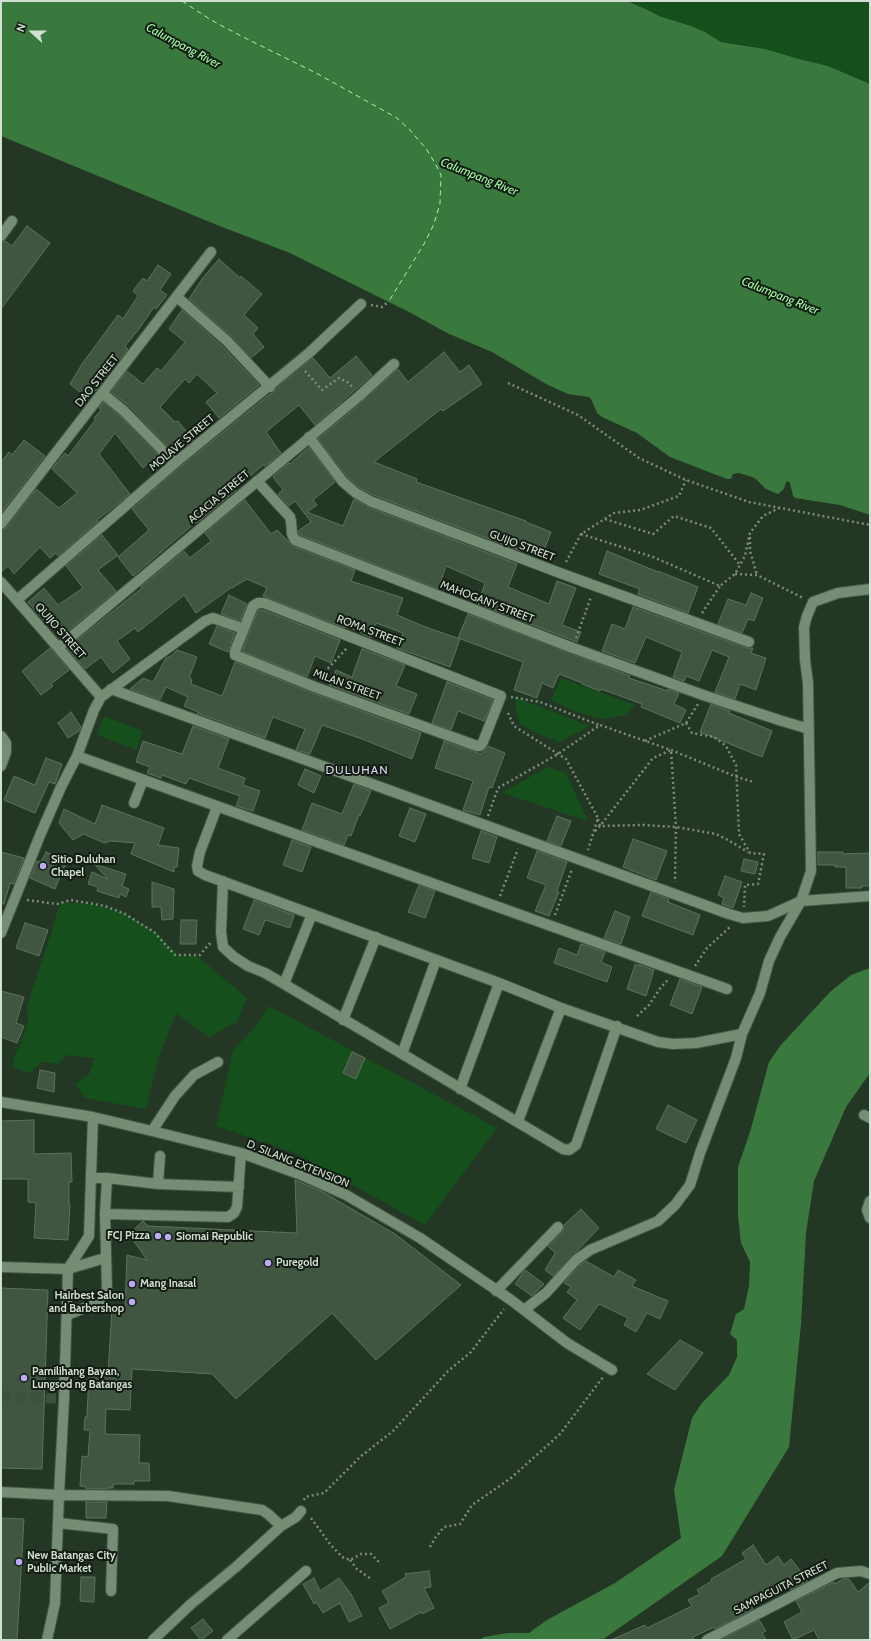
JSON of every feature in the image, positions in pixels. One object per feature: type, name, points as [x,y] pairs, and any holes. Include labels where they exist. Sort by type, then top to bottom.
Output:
[{"type":"street","points":[[1,236],[12,222]]},
{"type":"street","name":"DAO STREET","points":[[1,524],[103,394],[211,252]]},
{"type":"street","points":[[177,297],[227,341],[270,387]]},
{"type":"street","name":"MOLAVE STREET","points":[[17,600],[175,463],[298,363],[361,304]]},
{"type":"street","name":"ACACIA STREET","points":[[59,647],[358,397],[394,364]]},
{"type":"street","points":[[103,394],[124,410],[175,463]]},
{"type":"street","name":"GUIJO STREET","points":[[309,437],[343,482],[356,493],[370,501],[560,573],[749,642]]},
{"type":"street","name":"MAHOGANY STREET","points":[[257,481],[290,517],[292,534],[295,540],[572,648],[703,695],[782,721],[809,728]]},
{"type":"street","name":"QUIJO STREET","points":[[1,582],[101,697]]},
{"type":"street","points":[[524,1310],[551,1288],[576,1260],[590,1250],[658,1221],[676,1205],[690,1185],[700,1153],[736,1058],[742,1034],[760,993],[769,961],[780,937],[801,901],[811,871],[808,683],[805,660],[804,627],[807,616],[813,602],[838,593],[870,589]]},
{"type":"street","name":"ROMA STREET","points":[[244,629],[253,606],[258,603],[264,603],[501,696]]},
{"type":"street","points":[[1,932],[61,787],[77,756],[94,710],[101,697],[210,619],[213,618],[244,629]]},
{"type":"street","name":"MILAN STREET","points":[[244,629],[235,651],[235,655],[315,687],[477,746],[480,746],[483,742],[501,696]]},
{"type":"street","points":[[111,689],[675,895],[743,918],[768,916],[801,901],[870,896]]},
{"type":"street","points":[[1,736],[6,743],[6,752],[1,766]]},
{"type":"street","points":[[77,756],[727,990]]},
{"type":"street","points":[[134,803],[143,780]]},
{"type":"street","points":[[217,807],[200,852],[198,871],[499,983],[561,1008],[617,1026],[658,1042],[674,1044],[696,1043],[742,1034]]},
{"type":"street","points":[[223,881],[221,932],[223,947],[248,966],[284,984],[563,1149],[569,1150],[576,1145],[617,1026]]},
{"type":"street","points":[[284,984],[312,914]]},
{"type":"street","points":[[344,1020],[376,937]]},
{"type":"street","points":[[402,1054],[436,960]]},
{"type":"street","points":[[460,1089],[499,983]]},
{"type":"street","points":[[518,1121],[561,1008]]},
{"type":"street","points":[[152,1131],[175,1096],[194,1076],[218,1062]]},
{"type":"street","name":"D. SILANG EXTENSION","points":[[1,1102],[93,1117],[152,1131],[241,1153],[299,1174],[346,1195],[420,1238],[511,1300],[567,1343],[612,1370]]},
{"type":"street","points":[[47,1640],[55,1603],[58,1495],[68,1269],[89,1236],[93,1117]]},
{"type":"street","points":[[105,1214],[228,1216],[234,1213],[237,1207],[241,1153]]},
{"type":"street","points":[[158,1184],[160,1156]]},
{"type":"street","points":[[91,1178],[107,1178],[158,1184],[239,1187]]},
{"type":"street","points":[[67,1314],[102,1301],[105,1297],[107,1290],[105,1214],[107,1178]]},
{"type":"street","points":[[870,1201],[867,1210],[870,1218]]},
{"type":"street","points":[[496,1291],[558,1227]]},
{"type":"street","points":[[1,1267],[68,1269],[105,1258]]},
{"type":"street","points":[[1,1492],[58,1495],[168,1496],[233,1504],[262,1510],[281,1526]]},
{"type":"street","points":[[153,1640],[191,1604],[236,1567],[281,1526],[296,1517],[301,1511]]},
{"type":"street","points":[[58,1523],[113,1529],[111,1591]]},
{"type":"street","points":[[227,1640],[306,1571]]},
{"type":"street","name":"SAMPAGUITA STREET","points":[[707,1640],[818,1581],[837,1573],[861,1571],[870,1574]]},
{"type":"path","points":[[382,306],[388,301]]},
{"type":"path","points":[[298,363],[322,390],[339,378],[349,383],[358,397]]},
{"type":"path","points":[[508,383],[578,415],[639,458],[686,480],[749,502],[870,525]]},
{"type":"path","points":[[560,573],[581,534],[614,513],[640,510],[679,496],[686,480]]},
{"type":"path","points":[[696,622],[720,586],[735,574],[745,556],[750,533],[763,516],[779,508]]},
{"type":"path","points":[[605,519],[653,534],[674,516],[711,528],[740,565]]},
{"type":"path","points":[[750,533],[750,551],[757,576]]},
{"type":"path","points":[[581,534],[653,557],[720,586]]},
{"type":"path","points":[[735,574],[757,576],[813,602]]},
{"type":"path","points":[[572,648],[595,585]]},
{"type":"path","points":[[315,687],[322,674],[352,643],[354,638]]},
{"type":"path","points":[[645,741],[686,723],[703,695]]},
{"type":"path","points":[[501,696],[540,702],[671,750],[737,777],[754,782]]},
{"type":"path","points":[[501,696],[514,726],[566,759],[598,818],[600,826]]},
{"type":"path","points":[[686,723],[692,733],[714,737],[726,746],[736,765],[739,834],[750,853]]},
{"type":"path","points":[[485,826],[498,788],[558,754],[600,725]]},
{"type":"path","points":[[594,830],[600,826],[653,758],[671,750]]},
{"type":"path","points":[[671,750],[676,827],[675,895]]},
{"type":"path","points":[[551,926],[598,818]]},
{"type":"path","points":[[600,826],[643,825],[676,827],[716,834],[750,853],[764,854],[758,884],[745,885],[743,918],[725,931],[707,948],[689,976],[671,977],[661,987],[649,1005],[637,1016]]},
{"type":"path","points":[[496,907],[522,839]]},
{"type":"path","points":[[15,898],[57,904],[72,900],[105,906],[125,914],[154,932],[175,955],[200,956],[209,944],[223,947]]},
{"type":"path","points":[[371,1579],[357,1569],[350,1560],[342,1556],[330,1544],[312,1519],[301,1511],[305,1496],[324,1493],[360,1458],[393,1431],[448,1371],[472,1352],[511,1300]]},
{"type":"path","points":[[430,1547],[444,1527],[460,1524],[472,1505],[511,1478],[560,1434],[605,1374],[612,1370]]},
{"type":"path","points":[[350,1560],[361,1554],[371,1554],[382,1564]]},
{"type":"shaded area","points":[[627,1],[868,1],[870,3],[870,84],[828,66],[745,45],[721,42],[705,32],[659,16]]},
{"type":"shaded area","points":[[561,678],[635,705],[626,715],[602,719],[577,712],[551,700]]},
{"type":"shaded area","points":[[515,697],[590,726],[559,742],[520,724],[516,712]]},
{"type":"shaded area","points":[[104,716],[143,731],[136,750],[97,735]]},
{"type":"shaded area","points":[[547,767],[566,773],[588,821],[502,793]]},
{"type":"shaded area","points":[[60,903],[85,903],[123,912],[158,934],[179,956],[197,956],[247,998],[237,1022],[209,1037],[176,1013],[158,1059],[146,1109],[85,1098],[75,1084],[89,1074],[95,1058],[66,1055],[58,1064],[42,1062],[29,1073],[13,1067],[14,1056],[21,1044],[28,1020],[27,1006]]},
{"type":"shaded area","points":[[269,1006],[497,1128],[425,1225],[293,1152],[216,1126],[233,1050],[257,1025]]},
{"type":"water","name":"Calumpang River","points":[[1,1],[627,1],[659,16],[705,32],[721,42],[765,49],[828,66],[870,84],[870,515],[840,505],[795,498],[788,481],[786,482],[784,489],[778,494],[766,489],[752,477],[739,473],[733,474],[731,479],[727,479],[670,457],[637,433],[602,417],[597,413],[589,397],[568,394],[548,385],[492,352],[447,333],[411,313],[290,253],[217,225],[1,136]]},
{"type":"water","points":[[870,968],[870,1073],[846,1107],[814,1181],[806,1233],[801,1324],[789,1447],[722,1556],[602,1640],[479,1640],[484,1637],[508,1633],[529,1633],[547,1620],[615,1583],[681,1538],[674,1490],[692,1418],[702,1403],[729,1375],[737,1357],[737,1340],[730,1334],[736,1314],[744,1309],[749,1286],[750,1262],[741,1243],[738,1216],[738,1167],[750,1132],[769,1062],[780,1046],[830,992],[851,975]]},
{"type":"building","points":[[27,226],[50,243],[1,309],[1,242],[5,241],[12,246]]},
{"type":"building","points":[[219,259],[240,278],[241,276],[262,294],[244,315],[258,328],[253,334],[264,347],[251,358],[231,336],[189,299],[202,279]]},
{"type":"building","points":[[158,265],[171,274],[160,290],[167,295],[156,309],[154,307],[125,346],[128,349],[89,399],[70,384],[82,364],[118,315],[123,319],[138,296],[133,291],[143,278],[147,281]]},
{"type":"building","points":[[182,310],[222,346],[259,385],[219,418],[206,402],[217,393],[197,374],[189,383],[185,379],[160,407],[175,422],[178,421],[193,440],[175,454],[129,406],[111,392],[127,371],[143,384],[157,368],[161,371],[185,342],[169,329]]},
{"type":"building","points":[[444,352],[460,372],[469,365],[482,384],[443,411],[441,409],[374,462],[417,479],[416,482],[526,521],[551,532],[543,553],[523,546],[521,551],[373,495],[360,488],[348,478],[318,439],[398,369],[408,382]]},
{"type":"building","points":[[356,356],[372,375],[315,425],[299,405],[266,432],[281,453],[265,466],[263,465],[235,489],[236,490],[133,576],[118,557],[149,530],[132,509],[179,468],[274,392],[276,388],[313,358],[330,378]]},
{"type":"building","points":[[103,402],[120,416],[158,455],[143,468],[115,433],[99,454],[130,494],[97,520],[98,521],[58,556],[56,553],[50,558],[40,547],[14,574],[8,566],[1,572],[1,530],[6,528],[36,489],[59,508],[77,493],[52,469],[65,453],[68,456],[96,419],[94,418],[101,410],[99,408]]},
{"type":"building","points":[[24,440],[45,456],[1,513],[1,462],[9,452],[12,455]]},
{"type":"building","points":[[309,447],[335,482],[313,500],[317,505],[307,512],[343,526],[354,499],[368,507],[517,564],[508,587],[549,604],[557,581],[576,588],[562,625],[581,632],[577,642],[478,604],[485,583],[446,566],[438,589],[300,535],[298,531],[311,522],[295,501],[289,506],[278,494],[283,490],[273,477]]},
{"type":"building","points":[[245,500],[271,534],[277,530],[293,546],[355,570],[351,581],[403,598],[397,615],[460,639],[450,667],[397,648],[403,633],[376,623],[371,638],[359,631],[345,628],[263,596],[267,588],[247,579],[232,587],[196,613],[184,595],[138,632],[135,628],[117,641],[130,659],[113,673],[101,657],[85,669],[67,648],[142,588],[141,587],[184,551],[190,558],[211,541],[205,533]]},
{"type":"building","points":[[102,535],[118,555],[98,570],[116,591],[63,635],[48,617],[44,620],[28,602],[44,588],[58,605],[83,588],[66,566]]},
{"type":"building","points":[[607,551],[698,587],[688,613],[638,594],[640,589],[599,574]]},
{"type":"building","points":[[751,593],[763,598],[754,621],[748,619],[742,633],[718,624],[728,599],[746,605]]},
{"type":"building","points":[[229,595],[247,604],[240,621],[221,614]]},
{"type":"building","points":[[633,607],[747,648],[753,648],[751,653],[766,658],[756,690],[740,684],[735,699],[715,692],[729,657],[712,650],[699,681],[686,676],[684,681],[673,677],[682,652],[646,637],[635,663],[602,651],[612,624],[625,629]]},
{"type":"building","points":[[258,610],[263,610],[340,640],[331,663],[315,656],[307,677],[242,651]]},
{"type":"building","points":[[468,614],[630,676],[629,678],[668,691],[668,689],[679,693],[674,704],[686,710],[680,723],[641,707],[642,704],[601,689],[600,691],[559,674],[553,688],[542,683],[537,698],[514,690],[523,662],[458,638]]},
{"type":"building","points":[[217,626],[235,633],[228,652],[209,644]]},
{"type":"building","points":[[50,648],[69,670],[51,684],[53,686],[41,695],[22,671]]},
{"type":"building","points":[[362,649],[405,665],[396,686],[417,694],[409,714],[329,685],[336,670],[352,677]]},
{"type":"building","points":[[177,650],[197,657],[189,678],[192,679],[191,684],[222,696],[235,662],[421,733],[412,759],[322,725],[310,754],[296,750],[305,729],[273,717],[265,738],[197,713],[198,712],[184,706],[188,697],[166,687],[160,700],[130,689],[143,678],[153,682],[166,658],[171,656]]},
{"type":"building","points":[[447,682],[493,700],[484,721],[458,711],[451,730],[432,723]]},
{"type":"building","points":[[711,704],[730,711],[729,713],[772,731],[762,757],[700,732]]},
{"type":"building","points":[[71,712],[81,727],[79,731],[68,738],[58,723]]},
{"type":"building","points":[[193,726],[229,739],[218,768],[245,778],[243,785],[260,791],[253,811],[236,806],[240,796],[189,778],[186,784],[162,775],[161,778],[147,773],[150,767],[136,762],[143,741],[182,754]]},
{"type":"building","points":[[444,741],[481,754],[488,746],[505,753],[492,788],[489,787],[480,815],[463,810],[473,781],[435,768]]},
{"type":"building","points":[[46,758],[62,764],[55,784],[49,782],[35,813],[4,800],[14,776],[35,785]]},
{"type":"building","points":[[305,769],[321,776],[314,793],[298,785]]},
{"type":"building","points":[[354,784],[371,791],[360,816],[359,815],[351,836],[348,835],[344,845],[302,830],[312,803],[342,814]]},
{"type":"building","points":[[102,805],[164,828],[158,845],[179,848],[177,867],[174,867],[174,872],[131,854],[135,843],[111,841],[104,843],[84,834],[73,840],[59,823],[64,809],[95,824]]},
{"type":"building","points":[[410,808],[426,814],[415,842],[399,836]]},
{"type":"building","points":[[557,816],[571,821],[561,846],[547,841]]},
{"type":"building","points":[[481,831],[497,837],[489,863],[472,858]]},
{"type":"building","points":[[633,839],[667,851],[656,880],[623,867]]},
{"type":"building","points":[[292,840],[311,847],[302,872],[283,865]]},
{"type":"building","points":[[537,851],[567,862],[557,891],[559,892],[549,916],[535,911],[546,885],[527,878]]},
{"type":"building","points":[[1,852],[24,858],[14,884],[10,883],[4,904],[1,904]]},
{"type":"building","points":[[46,852],[67,861],[55,889],[30,878],[37,861],[41,862]]},
{"type":"building","points":[[818,852],[843,852],[843,854],[870,853],[870,886],[862,886],[862,888],[846,888],[846,867],[835,867],[835,865],[818,865]]},
{"type":"building","points":[[744,859],[758,862],[755,874],[741,871]]},
{"type":"building","points":[[94,864],[126,874],[122,886],[129,889],[126,897],[120,894],[119,898],[97,891],[98,887],[88,884],[92,872],[108,879]]},
{"type":"building","points":[[725,876],[742,882],[733,908],[722,904],[724,898],[718,895]]},
{"type":"building","points":[[152,882],[174,889],[173,919],[162,920],[161,907],[152,907]]},
{"type":"building","points":[[419,885],[435,891],[425,918],[408,912]]},
{"type":"building","points":[[651,892],[669,899],[668,902],[700,915],[693,935],[642,916]]},
{"type":"building","points":[[254,900],[294,915],[290,928],[265,920],[259,935],[243,929]]},
{"type":"building","points":[[615,911],[630,917],[621,944],[604,938]]},
{"type":"building","points":[[181,920],[197,920],[196,944],[180,944]]},
{"type":"building","points":[[25,923],[48,930],[39,956],[16,948]]},
{"type":"building","points":[[581,944],[605,952],[601,962],[612,967],[607,982],[554,963],[559,948],[577,955]]},
{"type":"building","points":[[635,965],[640,965],[654,970],[646,996],[627,989]]},
{"type":"building","points":[[680,979],[702,987],[692,1014],[670,1005]]},
{"type":"building","points":[[1,991],[24,997],[16,1023],[24,1026],[17,1043],[1,1037]]},
{"type":"building","points":[[352,1052],[365,1058],[356,1079],[343,1073]]},
{"type":"building","points":[[40,1070],[55,1073],[54,1092],[37,1088]]},
{"type":"building","points":[[668,1105],[697,1120],[686,1143],[656,1129]]},
{"type":"building","points":[[34,1120],[34,1154],[71,1153],[72,1182],[69,1182],[70,1205],[68,1240],[34,1238],[36,1203],[28,1202],[28,1179],[1,1179],[1,1121]]},
{"type":"building","name":"Puregold","points":[[295,1180],[321,1191],[395,1234],[461,1285],[376,1360],[332,1313],[236,1399],[212,1374],[132,1369],[130,1410],[106,1409],[105,1434],[140,1435],[139,1463],[149,1463],[150,1481],[134,1481],[134,1484],[113,1484],[113,1488],[107,1489],[86,1489],[86,1487],[80,1486],[82,1456],[88,1457],[90,1430],[84,1430],[85,1417],[87,1417],[89,1373],[108,1374],[112,1308],[125,1309],[127,1255],[147,1260],[129,1234],[143,1221],[148,1226],[297,1233]]},
{"type":"building","points":[[581,1209],[599,1228],[553,1276],[545,1270],[555,1253],[548,1246],[563,1231],[564,1225]]},
{"type":"building","points":[[586,1261],[614,1277],[618,1270],[636,1280],[632,1286],[668,1301],[660,1319],[647,1313],[636,1332],[624,1325],[628,1318],[599,1304],[580,1330],[563,1318],[577,1300],[567,1292],[571,1287],[564,1283],[580,1265]]},
{"type":"building","points":[[525,1270],[544,1284],[532,1296],[515,1284]]},
{"type":"building","name":"Pamilihang Bayan, Lungsod ng Batangas","points":[[1,1288],[48,1290],[42,1469],[1,1468]]},
{"type":"building","points":[[680,1340],[703,1353],[675,1390],[647,1374]]},
{"type":"building","points":[[86,1502],[107,1502],[106,1518],[86,1518]]},
{"type":"building","points":[[1,1518],[24,1519],[17,1640],[1,1640]]},
{"type":"building","points":[[753,1545],[766,1565],[778,1556],[784,1565],[791,1559],[808,1581],[790,1590],[789,1588],[786,1589],[751,1606],[753,1609],[715,1629],[714,1627],[693,1637],[694,1640],[611,1640],[645,1625],[647,1628],[692,1606],[688,1600],[700,1594],[697,1590],[712,1581],[711,1579],[746,1559],[742,1553]]},
{"type":"building","points":[[429,1571],[431,1587],[424,1588],[434,1608],[422,1614],[421,1612],[390,1629],[379,1608],[389,1603],[382,1591],[406,1577],[405,1574]]},
{"type":"building","points":[[81,1577],[95,1577],[94,1602],[80,1601]]},
{"type":"building","points":[[314,1578],[320,1591],[339,1578],[351,1594],[362,1616],[349,1622],[340,1603],[323,1613],[316,1602],[314,1604],[303,1584]]},
{"type":"building","points":[[843,1579],[849,1579],[858,1592],[870,1582],[870,1640],[819,1640],[814,1630],[793,1640],[784,1622],[802,1612],[796,1601]]},
{"type":"building","points":[[203,1619],[213,1631],[201,1640],[191,1628]]},
{"type":"building","points":[[759,1620],[766,1631],[762,1633],[766,1640],[721,1640]]},
{"type":"ferry route","points":[[182,1],[211,20],[318,74],[397,118],[410,130],[427,150],[441,175],[440,203],[434,224],[424,244],[389,301]]},
{"type":"tunnel","points":[[1,1396],[64,1399]]},
{"type":"place","name":"Sitio Duluhan Chapel","points":[[43,866]]},
{"type":"place","name":"FCJ Pizza","points":[[158,1236]]},
{"type":"place","name":"Siomai Republic","points":[[168,1237]]},
{"type":"place","name":"Puregold","points":[[268,1263]]},
{"type":"place","name":"Mang Inasal","points":[[132,1284]]},
{"type":"place","name":"Hairbest Salon and Barbershop","points":[[132,1302]]},
{"type":"place","name":"Pamilihang Bayan, Lungsod ng Batangas","points":[[24,1378]]},
{"type":"place","name":"New Batangas City Public Market","points":[[19,1562]]},
{"type":"district","name":"DULUHAN","points":[[357,770]]}]
